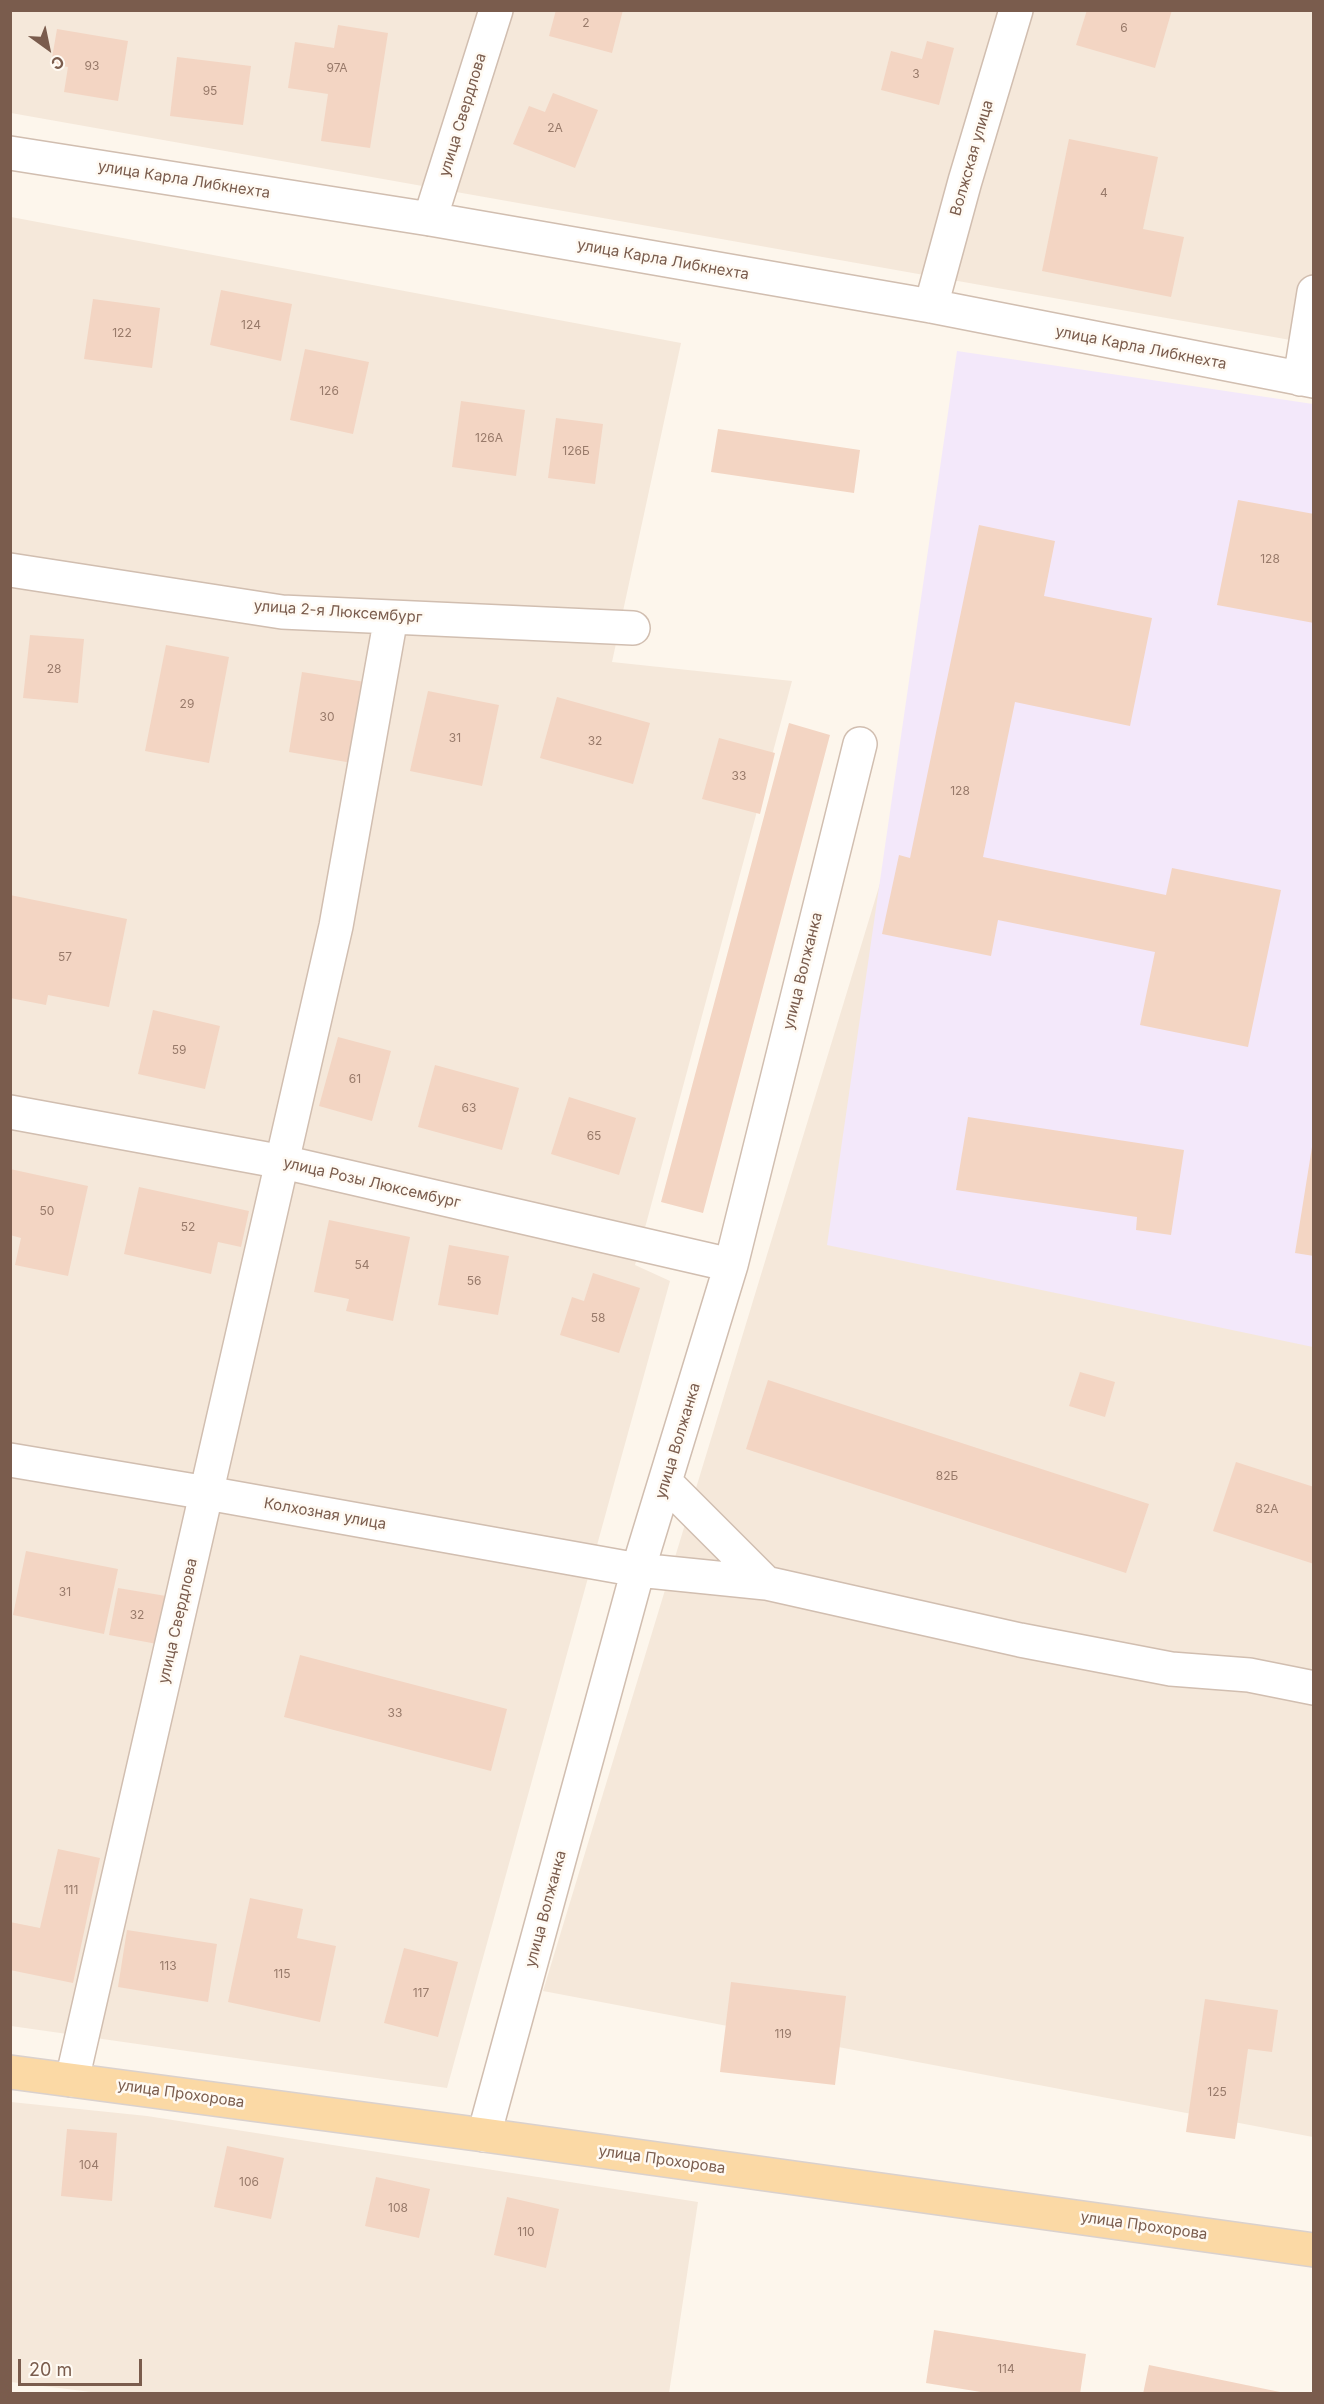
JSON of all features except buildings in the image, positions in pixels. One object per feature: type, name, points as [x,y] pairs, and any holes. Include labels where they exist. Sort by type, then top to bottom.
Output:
[{"type":"main road","name":"улица Прохорова","points":[[10,2072],[1314,2250]]},
{"type":"street","name":"улица Свердлова","points":[[430,219],[496,10]]},
{"type":"street","name":"Волжская улица","points":[[931,306],[965,181],[1016,10]]},
{"type":"street","name":"улица Карла Либкнехта","points":[[10,153],[430,219],[931,306],[1307,380]]},
{"type":"street","points":[[1307,380],[1314,292]]},
{"type":"street","name":"улица 2-я Люксембург","points":[[10,570],[282,612],[633,628]]},
{"type":"street","name":"улица Свердлова","points":[[72,2080],[336,926],[391,617]]},
{"type":"street","name":"улица Волжанка","points":[[484,2135],[638,1570],[731,1265],[860,744]]},
{"type":"street","name":"улица Розы Люксембург","points":[[10,1112],[283,1162],[731,1265]]},
{"type":"street","name":"Колхозная улица","points":[[10,1460],[638,1570],[766,1583],[1043,1645],[1171,1669],[1249,1675],[1314,1688]]},
{"type":"street","points":[[666,1483],[766,1583]]},
{"type":"shaded area","points":[[10,11],[1313,11],[1313,344],[11,113]]},
{"type":"shaded area","points":[[11,217],[681,343],[612,662],[792,681],[635,1265],[670,1281],[447,2088],[11,2026]]},
{"type":"shaded area","points":[[957,351],[1313,404],[1313,1347],[827,1245]]},
{"type":"shaded area","points":[[1025,407],[1313,446],[1313,2137],[543,1991]]},
{"type":"shaded area","points":[[11,2102],[147,2116],[698,2202],[669,2393],[107,2394],[11,2382]]}]
